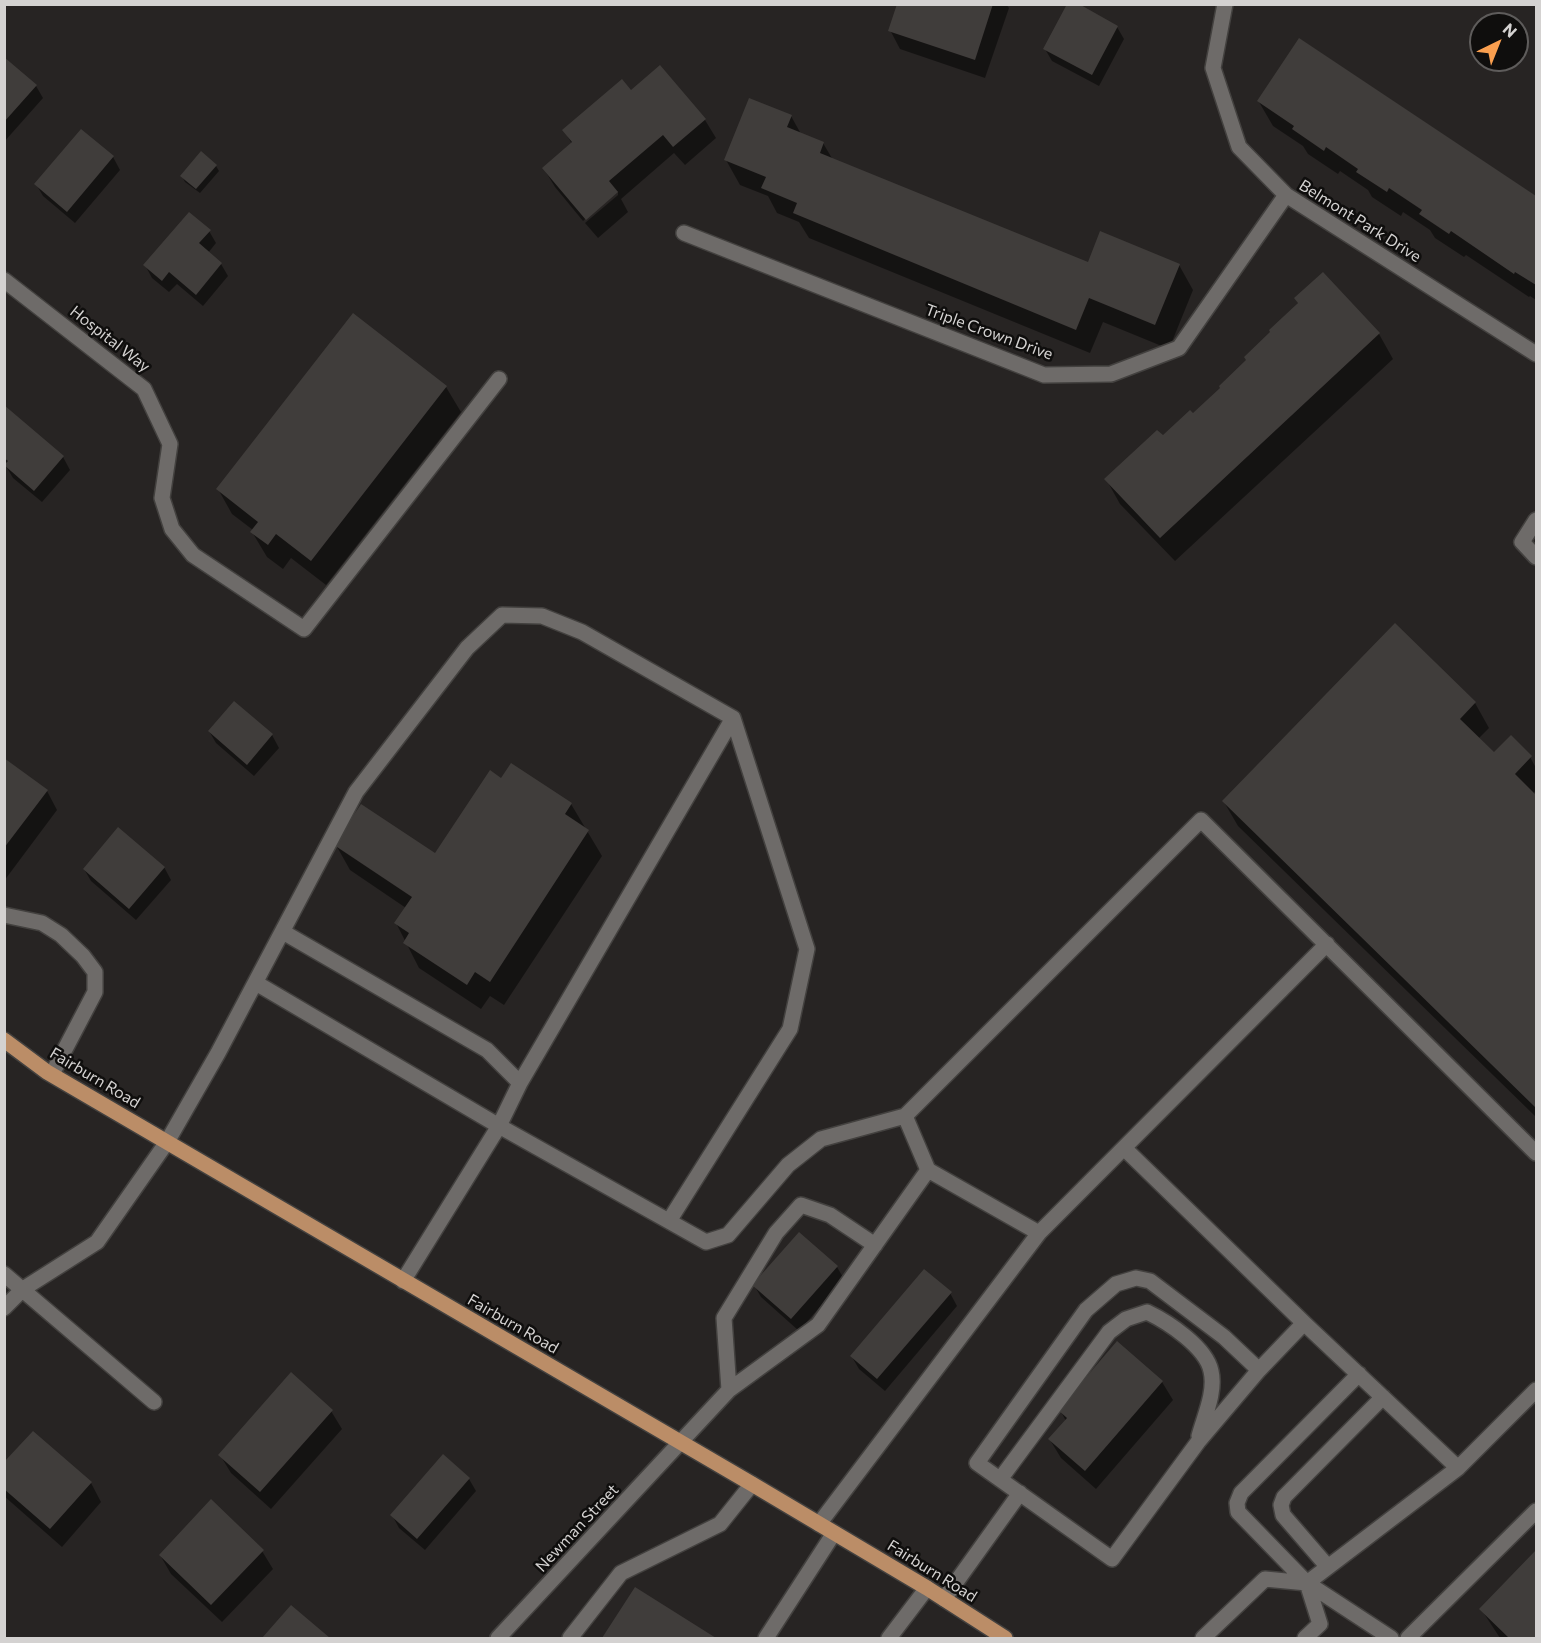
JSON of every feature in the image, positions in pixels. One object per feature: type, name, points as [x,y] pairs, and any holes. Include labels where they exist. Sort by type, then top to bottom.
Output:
[{"type":"main road","name":"Fairburn Road","points":[[4,1040],[52,1074],[682,1442],[927,1588],[1005,1638]]},
{"type":"street","name":"Belmont Park Drive","points":[[1225,4],[1213,68],[1239,147],[1286,195],[1536,354]]},
{"type":"street","name":"Triple Crown Drive","points":[[684,233],[1044,375],[1111,374],[1179,348],[1286,195]]},
{"type":"street","name":"Hospital Way","points":[[4,280],[144,389],[170,444],[162,498],[172,529],[193,555],[304,629],[499,379]]},
{"type":"street","points":[[1536,520],[1522,542],[1536,557]]},
{"type":"street","points":[[4,1308],[23,1289],[97,1242],[167,1142],[256,983],[357,792],[467,648],[502,615],[542,616],[582,632],[733,718],[807,949],[790,1029],[669,1221]]},
{"type":"street","points":[[404,1281],[499,1126],[520,1083],[733,718]]},
{"type":"street","points":[[256,983],[499,1126],[706,1242],[728,1235],[788,1165],[821,1138],[905,1116],[1201,820],[1536,1153]]},
{"type":"street","points":[[6,917],[42,923],[61,935],[83,956],[95,972],[95,992],[52,1074]]},
{"type":"street","points":[[283,932],[487,1050],[520,1083]]},
{"type":"street","points":[[819,1524],[1039,1233],[1327,944]]},
{"type":"street","points":[[905,1116],[928,1170],[1039,1233]]},
{"type":"street","points":[[1124,1148],[1304,1323],[1458,1468]]},
{"type":"street","name":"Newman Street","points":[[506,1636],[729,1390],[818,1325],[928,1170]]},
{"type":"street","points":[[729,1390],[724,1318],[776,1233],[801,1205],[830,1215],[875,1245]]},
{"type":"street","points":[[4,1274],[154,1402]]},
{"type":"street","points":[[1259,1370],[1224,1337],[1150,1281],[1136,1278],[1116,1284],[1086,1310],[977,1463],[1112,1558],[1198,1442],[1259,1370],[1304,1323]]},
{"type":"street","points":[[1001,1478],[1110,1332],[1126,1319],[1147,1312],[1166,1321],[1183,1335],[1199,1351],[1211,1370],[1210,1398],[1198,1442]]},
{"type":"street","points":[[1359,1374],[1241,1493],[1237,1503],[1238,1512],[1307,1583],[1391,1638]]},
{"type":"street","points":[[1203,1638],[1265,1579],[1307,1583],[1458,1468],[1536,1390]]},
{"type":"street","points":[[1328,1567],[1283,1515],[1281,1505],[1284,1497],[1383,1396]]},
{"type":"street","points":[[570,1638],[621,1573],[720,1524],[752,1484]]},
{"type":"street","points":[[944,1599],[1020,1493]]},
{"type":"street","points":[[1408,1638],[1536,1511]]},
{"type":"street","points":[[766,1638],[834,1533]]},
{"type":"street","points":[[1305,1638],[1320,1624],[1307,1583]]},
{"type":"street","points":[[889,1638],[927,1588]]},
{"type":"building","points":[[897,4],[993,4],[975,60],[888,31]]},
{"type":"building","points":[[1067,4],[1079,4],[1118,26],[1092,75],[1043,49]]},
{"type":"building","points":[[1299,38],[1536,196],[1536,285],[1515,272],[1514,274],[1451,231],[1449,234],[1419,214],[1422,210],[1389,188],[1387,192],[1356,172],[1358,169],[1326,147],[1324,151],[1292,129],[1294,126],[1257,101]]},
{"type":"building","points":[[4,57],[37,85],[4,122]]},
{"type":"building","points":[[660,65],[706,119],[673,147],[663,135],[609,181],[618,192],[586,220],[542,168],[572,142],[562,130],[622,79],[631,90]]},
{"type":"building","points":[[749,98],[792,115],[787,127],[824,142],[820,153],[1088,262],[1100,231],[1180,264],[1155,325],[1089,298],[1076,330],[793,213],[797,203],[761,188],[766,177],[724,160]]},
{"type":"building","points":[[81,129],[114,156],[67,212],[34,184]]},
{"type":"building","points":[[201,151],[217,165],[196,189],[180,176]]},
{"type":"building","points":[[189,212],[211,230],[199,243],[222,263],[196,295],[169,272],[162,281],[143,265]]},
{"type":"building","points":[[1323,272],[1380,333],[1160,538],[1104,479],[1157,430],[1163,435],[1190,410],[1193,413],[1220,388],[1219,386],[1246,360],[1244,357],[1298,303],[1294,298]]},
{"type":"building","points":[[353,313],[447,386],[311,561],[276,534],[268,545],[250,532],[258,522],[216,489]]},
{"type":"building","points":[[4,405],[64,456],[34,491],[4,465],[8,461],[4,458]]},
{"type":"building","points":[[1395,623],[1476,702],[1460,719],[1494,752],[1511,735],[1532,756],[1515,774],[1536,795],[1536,1108],[1222,801]]},
{"type":"building","points":[[234,701],[273,734],[247,765],[208,731]]},
{"type":"building","points":[[4,758],[48,790],[4,848]]},
{"type":"building","points":[[511,763],[572,803],[565,814],[589,830],[490,982],[475,972],[467,985],[403,943],[409,933],[394,923],[412,897],[334,845],[361,804],[435,853],[490,770],[501,778]]},
{"type":"building","points":[[118,827],[165,867],[129,909],[83,869]]},
{"type":"building","points":[[799,1232],[838,1266],[791,1319],[752,1285]]},
{"type":"building","points":[[924,1269],[952,1292],[877,1379],[850,1356]]},
{"type":"building","points":[[1117,1341],[1163,1381],[1085,1471],[1048,1439],[1067,1418],[1058,1410]]},
{"type":"building","points":[[291,1372],[333,1410],[260,1492],[218,1455]]},
{"type":"building","points":[[33,1431],[92,1482],[50,1529],[4,1489],[4,1462]]},
{"type":"building","points":[[443,1454],[470,1478],[417,1539],[390,1515]]},
{"type":"building","points":[[211,1499],[264,1550],[211,1605],[159,1555]]},
{"type":"building","points":[[1536,1550],[1536,1638],[1509,1638],[1479,1609]]},
{"type":"building","points":[[635,1587],[716,1638],[602,1638]]},
{"type":"building","points":[[291,1605],[330,1638],[262,1638]]}]
